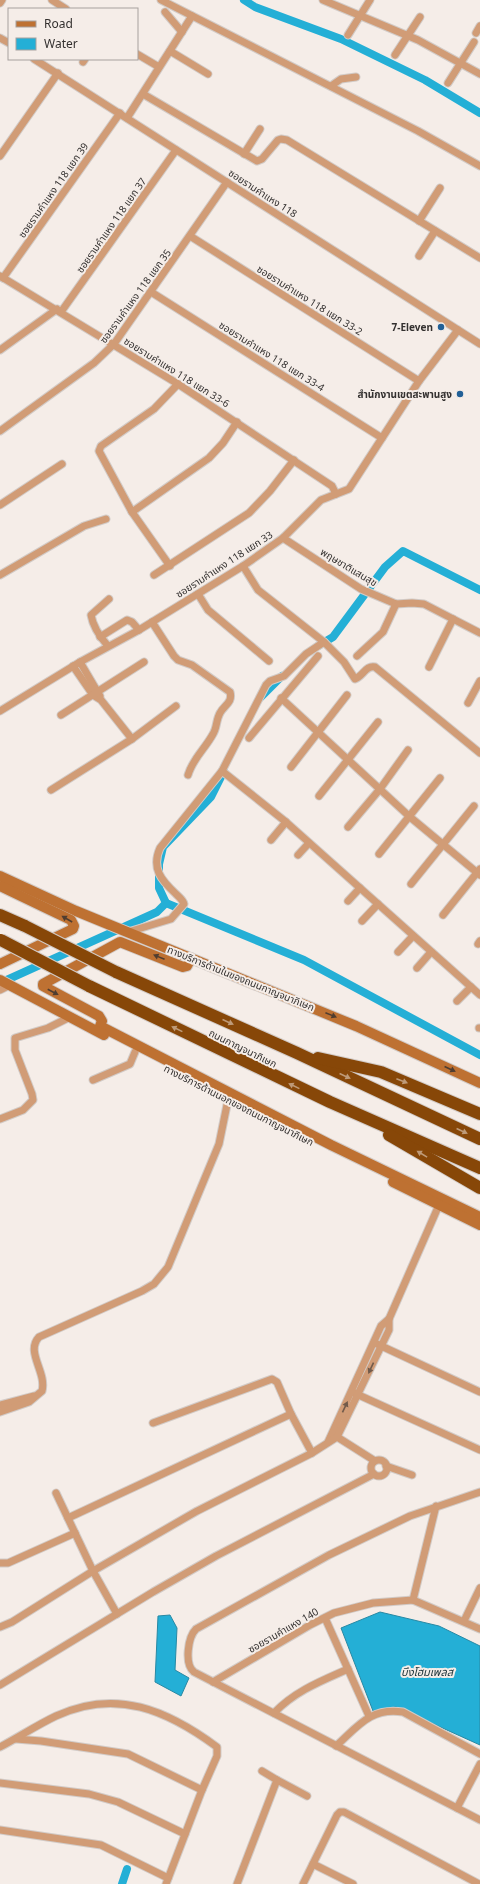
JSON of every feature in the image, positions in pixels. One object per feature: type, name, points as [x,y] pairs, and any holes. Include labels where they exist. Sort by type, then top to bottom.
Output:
[{"type":"highway","name":"ถนนกาญจนาภิเษก","points":[[0,915],[116,972],[297,1053],[480,1139]]},
{"type":"highway","name":"ถนนกาญจนาภิเษก","points":[[0,940],[89,986],[330,1102],[480,1168]]},
{"type":"highway","points":[[297,1053],[381,1072],[480,1114]]},
{"type":"highway","points":[[330,1102],[408,1145],[480,1188]]},
{"type":"main road","name":"ทางบริการด้านในของถนนกาญจนาภิเษก","points":[[0,876],[76,911],[356,1026],[480,1083]]},
{"type":"main road","points":[[0,886],[71,920],[74,926],[73,929],[0,964]]},
{"type":"main road","points":[[100,1026],[102,1021],[99,1016],[42,986],[43,984],[120,942],[183,967],[187,966],[191,958]]},
{"type":"main road","points":[[0,975],[12,983],[100,1026],[331,1145],[480,1217]]},
{"type":"main road","name":"ทางบริการด้านนอกของถนนกาญจนาภิเษก","points":[[0,980],[12,983],[70,1017],[228,1100],[480,1225]]},
{"type":"street","points":[[52,0],[62,8]]},
{"type":"street","points":[[161,0],[418,131],[480,166]]},
{"type":"street","points":[[323,0],[407,35],[480,74]]},
{"type":"street","points":[[348,35],[370,0]]},
{"type":"street","points":[[165,12],[182,32]]},
{"type":"street","points":[[127,118],[192,16]]},
{"type":"street","points":[[395,55],[420,17]]},
{"type":"street","points":[[476,33],[480,26]]},
{"type":"street","points":[[448,84],[462,64],[474,42]]},
{"type":"street","points":[[170,50],[208,74]]},
{"type":"street","points":[[138,55],[159,68]]},
{"type":"street","name":"ซอยรามคำแหง 118","points":[[36,60],[480,344]]},
{"type":"street","points":[[0,156],[58,73]]},
{"type":"street","points":[[331,86],[341,79],[356,77]]},
{"type":"street","points":[[143,94],[244,154],[259,161],[278,140],[283,139],[480,258]]},
{"type":"street","name":"ซอยรามคำแหง 118 แยก 39","points":[[2,277],[120,113]]},
{"type":"street","points":[[244,154],[260,129]]},
{"type":"street","name":"ซอยรามคำแหง 118 แยก 37","points":[[0,350],[59,311],[176,150]]},
{"type":"street","name":"ซอยรามคำแหง 118 แยก 35","points":[[0,432],[94,362],[114,344],[227,182]]},
{"type":"street","points":[[419,221],[440,188]]},
{"type":"street","points":[[419,256],[434,230]]},
{"type":"street","name":"ซอยรามคำแหง 118 แยก 33-2","points":[[190,236],[419,381]]},
{"type":"street","name":"ซอยรามคำแหง 118 แยก 33-6","points":[[2,277],[114,344],[237,422],[332,486],[336,494]]},
{"type":"street","name":"ซอยรามคำแหง 118 แยก 33-4","points":[[151,292],[382,438]]},
{"type":"street","name":"ซอยรามคำแหง 118 แยก 33","points":[[0,711],[76,664],[139,630],[243,566],[283,538],[321,500],[349,489],[419,381],[458,330]]},
{"type":"street","points":[[170,566],[132,512],[99,451],[101,446],[154,409],[178,384]]},
{"type":"street","points":[[132,512],[209,458],[223,444],[237,422]]},
{"type":"street","points":[[154,575],[170,566],[249,513],[270,491],[294,460]]},
{"type":"street","points":[[0,505],[62,464]]},
{"type":"street","points":[[0,575],[84,526],[106,519]]},
{"type":"street","name":"พฤษชาติแสนสุข","points":[[283,538],[370,593],[396,604],[412,602],[424,604],[480,633]]},
{"type":"street","points":[[243,566],[258,590],[324,642],[356,679],[360,677],[368,668],[375,667],[480,753]]},
{"type":"street","points":[[198,594],[208,610],[269,661]]},
{"type":"street","points":[[108,646],[100,637],[92,621],[91,615],[109,599]]},
{"type":"street","points":[[357,656],[383,632],[396,604]]},
{"type":"street","points":[[429,667],[453,619]]},
{"type":"street","points":[[100,637],[127,620],[132,622],[139,630]]},
{"type":"street","points":[[152,622],[178,660],[192,665],[227,689],[231,695],[229,703],[221,711],[216,721],[212,736],[190,766],[188,775]]},
{"type":"street","points":[[128,932],[171,919],[182,907],[184,904],[183,901],[173,892],[157,871],[155,861],[156,855],[222,771],[266,685],[270,681],[284,676],[306,654],[324,642]]},
{"type":"street","points":[[249,738],[281,698],[318,656]]},
{"type":"street","points":[[61,715],[144,662]]},
{"type":"street","points":[[76,664],[96,694],[132,739]]},
{"type":"street","points":[[468,703],[480,681]]},
{"type":"street","points":[[291,767],[347,695]]},
{"type":"street","points":[[281,698],[410,817],[479,872],[443,915]]},
{"type":"street","points":[[51,790],[132,739],[176,706]]},
{"type":"street","points":[[319,796],[378,722]]},
{"type":"street","points":[[348,827],[380,789],[408,750]]},
{"type":"street","points":[[222,771],[286,822],[480,995]]},
{"type":"street","points":[[379,854],[440,778]]},
{"type":"street","points":[[411,884],[474,806]]},
{"type":"street","points":[[271,840],[286,822]]},
{"type":"street","points":[[298,855],[309,843]]},
{"type":"street","points":[[348,901],[360,888]]},
{"type":"street","points":[[362,921],[378,904]]},
{"type":"street","points":[[398,952],[413,936]]},
{"type":"street","points":[[417,968],[431,952]]},
{"type":"street","points":[[0,990],[12,983]]},
{"type":"street","points":[[457,1002],[471,987]]},
{"type":"street","points":[[0,1119],[23,1110],[33,1100],[15,1050],[15,1038],[48,1028],[70,1017]]},
{"type":"street","points":[[93,1080],[130,1064],[135,1052]]},
{"type":"street","points":[[0,1412],[29,1402],[42,1391],[43,1379],[34,1355],[34,1343],[38,1337],[142,1291],[154,1284],[168,1267],[219,1144],[228,1100]]},
{"type":"street","points":[[0,1627],[12,1622],[93,1571],[197,1511],[312,1453],[328,1442],[335,1435],[355,1393],[389,1330],[389,1319],[439,1205]]},
{"type":"street","points":[[355,1393],[373,1343],[381,1326],[389,1319]]},
{"type":"street","points":[[373,1343],[480,1392]]},
{"type":"street","points":[[153,1423],[272,1379],[277,1382],[291,1414],[312,1453]]},
{"type":"street","points":[[355,1393],[480,1450]]},
{"type":"street","points":[[0,1405],[38,1395]]},
{"type":"street","points":[[68,1518],[291,1414]]},
{"type":"street","points":[[335,1435],[375,1461],[381,1460],[386,1466],[412,1475]]},
{"type":"street","points":[[374,1474],[371,1467],[375,1461]]},
{"type":"street","points":[[0,1685],[216,1556],[374,1474],[382,1475],[386,1471],[386,1466]]},
{"type":"street","points":[[480,1492],[410,1516],[329,1555],[196,1629],[191,1635],[189,1642],[190,1667],[194,1672],[480,1820]]},
{"type":"street","points":[[56,1493],[93,1571],[117,1614]]},
{"type":"street","points":[[413,1600],[436,1506]]},
{"type":"street","points":[[0,1563],[8,1562],[75,1533]]},
{"type":"street","points":[[464,1622],[480,1588]]},
{"type":"street","name":"ซอยรามคำแหง 140","points":[[213,1682],[310,1625],[334,1613],[373,1603],[413,1600],[480,1629]]},
{"type":"street","points":[[325,1618],[369,1716]]},
{"type":"street","points":[[274,1713],[284,1702],[298,1692],[348,1668]]},
{"type":"street","points":[[0,1748],[57,1716],[88,1706],[112,1702],[146,1708],[182,1725],[217,1747],[217,1756],[202,1790],[168,1881],[102,1845],[0,1830]]},
{"type":"street","points":[[336,1746],[369,1716],[386,1711],[403,1712],[480,1754]]},
{"type":"street","points":[[16,1739],[41,1740],[128,1754],[202,1790]]},
{"type":"street","points":[[456,1808],[480,1764]]},
{"type":"street","points":[[262,1771],[308,1796]]},
{"type":"street","points":[[237,1884],[277,1780]]},
{"type":"street","points":[[0,1783],[89,1794],[129,1806],[185,1834]]},
{"type":"street","points":[[304,1884],[337,1815],[340,1812],[344,1812],[479,1884]]},
{"type":"street","points":[[313,1864],[352,1884]]},
{"type":"water","name":"บึงโฮมเพลส","points":[[380,1612],[439,1626],[480,1646],[480,1745],[396,1707],[373,1711],[341,1628]]},
{"type":"water","points":[[170,1615],[177,1628],[175,1670],[189,1678],[181,1696],[155,1682],[158,1616]]},
{"type":"waterway","points":[[244,0],[255,7],[341,39],[425,80],[480,113]]},
{"type":"waterway","points":[[318,646],[333,637],[385,567],[403,551],[480,590]]},
{"type":"waterway","points":[[260,698],[282,676]]},
{"type":"waterway","points":[[0,983],[157,912],[166,903],[159,888],[159,864],[163,847],[211,797],[224,771]]},
{"type":"waterway","points":[[166,903],[304,960],[480,1055]]},
{"type":"waterway","points":[[122,1884],[127,1869]]},
{"type":"place","name":"7-Eleven","points":[[441,327]]},
{"type":"place","name":"สำนักงานเขตสะพานสูง","points":[[460,394]]}]
